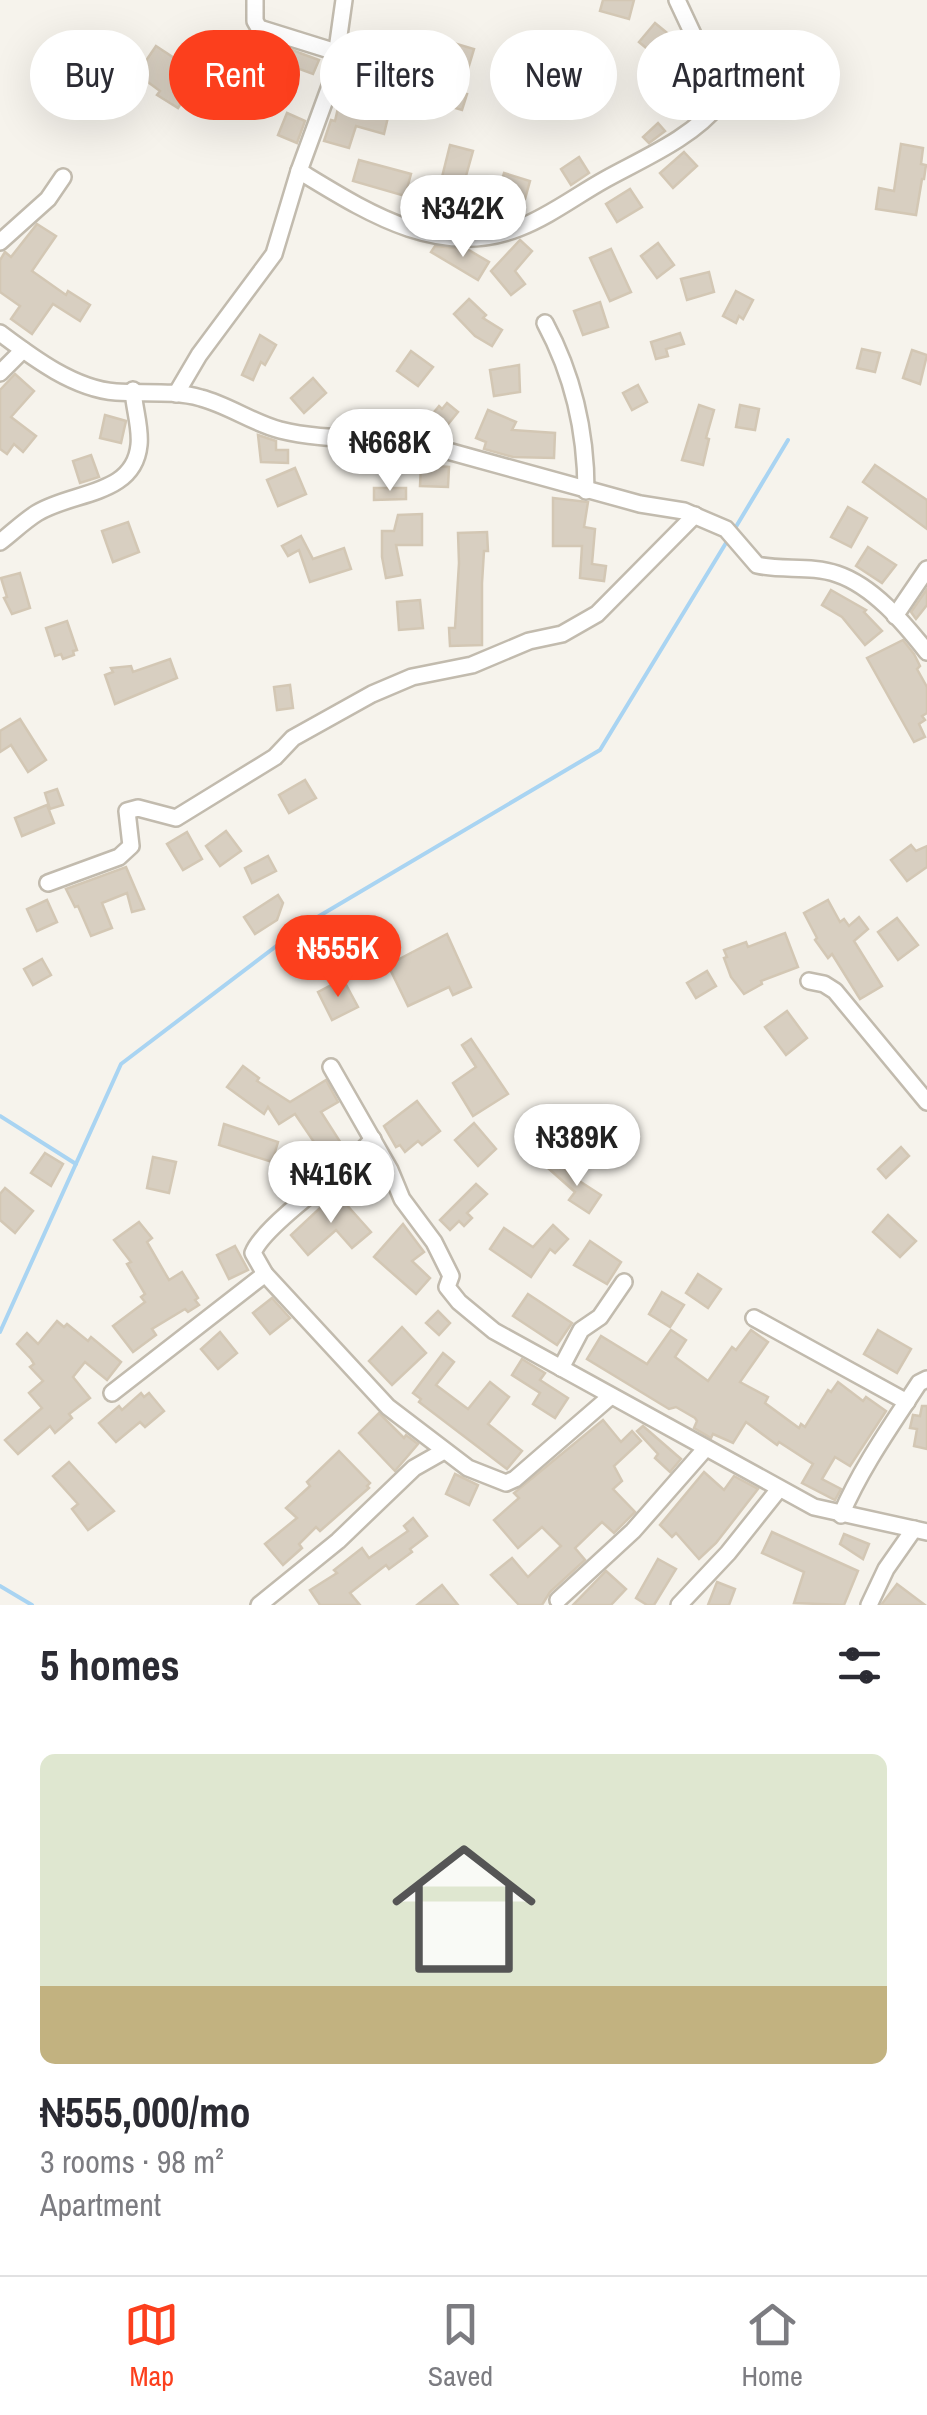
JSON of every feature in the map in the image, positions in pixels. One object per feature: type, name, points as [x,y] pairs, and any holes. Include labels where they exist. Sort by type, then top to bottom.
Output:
[{"type":"street","points":[[255,0],[255,21],[260,28],[320,47]]},
{"type":"street","points":[[339,30],[344,0]]},
{"type":"street","points":[[299,171],[368,214],[426,234],[453,240],[485,238],[518,229],[662,149],[711,114],[720,103],[714,79],[677,0]]},
{"type":"street","points":[[176,394],[198,354],[274,254],[320,114]]},
{"type":"street","points":[[0,242],[48,199],[63,177]]},
{"type":"street","points":[[545,323],[558,348],[582,418],[586,490]]},
{"type":"street","points":[[0,333],[50,367],[114,392],[132,390],[200,398],[277,430],[412,442],[586,490],[695,515],[731,536],[756,565],[836,574],[860,586],[896,616],[927,652]]},
{"type":"street","points":[[0,374],[23,350]]},
{"type":"street","points":[[0,542],[38,512],[92,490],[114,486],[132,470],[140,443],[132,390]]},
{"type":"street","points":[[48,882],[119,857],[131,846],[127,811],[138,808],[176,818],[274,757],[294,738],[372,694],[412,677],[472,664],[529,641],[562,634],[597,614],[695,515]]},
{"type":"street","points":[[896,616],[927,569]]},
{"type":"street","points":[[809,981],[835,991],[927,1102]]},
{"type":"street","points":[[331,1067],[373,1139],[402,1200],[434,1242],[451,1276],[447,1287],[494,1331],[814,1506],[921,1530]]},
{"type":"street","points":[[373,1139],[259,1240],[253,1253],[264,1274],[374,1394],[468,1468],[506,1483],[516,1479],[611,1396]]},
{"type":"street","points":[[112,1393],[264,1274]]},
{"type":"street","points":[[561,1368],[582,1330],[600,1316],[624,1282]]},
{"type":"street","points":[[754,1318],[906,1402]]},
{"type":"street","points":[[841,1514],[852,1487],[906,1402],[919,1382],[927,1379]]},
{"type":"street","points":[[558,1600],[633,1531],[705,1449]]},
{"type":"street","points":[[259,1605],[338,1540],[414,1468],[444,1451]]},
{"type":"street","points":[[679,1605],[728,1554],[778,1489]]},
{"type":"street","points":[[869,1605],[886,1569],[921,1530]]},
{"type":"building","points":[[603,0],[634,0],[629,19],[600,11]]},
{"type":"building","points":[[156,46],[169,55],[169,102],[157,95],[160,91],[149,83],[149,56]]},
{"type":"building","points":[[300,53],[319,60],[313,74],[300,69]]},
{"type":"building","points":[[284,120],[305,121],[297,143],[278,135]]},
{"type":"building","points":[[331,120],[387,120],[384,134],[356,126],[349,148],[324,141]]},
{"type":"building","points":[[658,123],[665,131],[649,143],[643,137]]},
{"type":"building","points":[[901,144],[923,148],[921,164],[926,165],[916,215],[876,209],[879,188],[894,191]]},
{"type":"building","points":[[450,145],[473,151],[464,183],[442,177]]},
{"type":"building","points":[[684,152],[697,166],[673,188],[660,173]]},
{"type":"building","points":[[579,157],[589,173],[571,185],[561,169]]},
{"type":"building","points":[[359,160],[411,174],[405,196],[353,181]]},
{"type":"building","points":[[504,173],[530,181],[525,199],[499,191]]},
{"type":"building","points":[[630,189],[642,207],[617,222],[606,204]]},
{"type":"building","points":[[37,224],[56,236],[32,271],[66,295],[68,291],[90,305],[80,321],[53,304],[32,334],[11,319],[20,306],[0,292],[0,260],[5,252],[11,257]]},
{"type":"building","points":[[520,240],[532,251],[515,271],[525,284],[511,295],[491,271]]},
{"type":"building","points":[[658,243],[674,265],[657,278],[641,256]]},
{"type":"building","points":[[435,246],[467,249],[489,262],[478,280],[431,252]]},
{"type":"building","points":[[611,249],[631,292],[610,301],[590,258]]},
{"type":"building","points":[[709,272],[714,292],[687,300],[681,279]]},
{"type":"building","points":[[736,291],[753,300],[743,319],[739,316],[736,323],[723,316]]},
{"type":"building","points":[[469,299],[486,315],[483,318],[502,330],[492,346],[475,336],[454,314]]},
{"type":"building","points":[[600,302],[608,327],[583,335],[574,311]]},
{"type":"building","points":[[680,333],[684,344],[666,349],[668,356],[656,359],[651,342]]},
{"type":"building","points":[[260,335],[276,345],[265,365],[261,362],[253,380],[242,375]]},
{"type":"building","points":[[862,349],[880,353],[875,372],[857,368]]},
{"type":"building","points":[[912,350],[927,355],[920,384],[903,378]]},
{"type":"building","points":[[411,351],[433,367],[418,386],[397,371]]},
{"type":"building","points":[[519,365],[520,392],[494,396],[490,370]]},
{"type":"building","points":[[15,374],[34,391],[11,417],[36,436],[23,452],[14,444],[7,454],[0,449],[0,390]]},
{"type":"building","points":[[313,378],[326,393],[304,413],[291,398]]},
{"type":"building","points":[[638,385],[647,402],[632,410],[623,393]]},
{"type":"building","points":[[447,403],[458,412],[440,434],[425,423],[439,406],[442,409]]},
{"type":"building","points":[[699,405],[714,410],[703,465],[682,460]]},
{"type":"building","points":[[740,405],[759,409],[755,430],[736,427]]},
{"type":"building","points":[[488,410],[516,422],[512,430],[555,433],[554,458],[513,457],[484,449],[486,442],[476,438]]},
{"type":"building","points":[[105,415],[126,421],[121,443],[100,438]]},
{"type":"building","points":[[258,435],[276,441],[276,450],[288,450],[288,463],[261,462]]},
{"type":"building","points":[[91,455],[99,477],[80,483],[73,461]]},
{"type":"building","points":[[421,465],[449,467],[448,487],[420,486]]},
{"type":"building","points":[[875,465],[927,500],[927,529],[863,482]]},
{"type":"building","points":[[295,468],[306,494],[278,506],[267,480]]},
{"type":"building","points":[[374,488],[406,488],[406,499],[374,500]]},
{"type":"building","points":[[553,498],[588,502],[584,527],[595,529],[592,564],[606,566],[604,581],[580,578],[582,546],[553,546]]},
{"type":"building","points":[[848,507],[867,518],[851,547],[831,537]]},
{"type":"building","points":[[422,514],[422,545],[396,545],[402,575],[386,578],[382,531],[394,531],[398,515]]},
{"type":"building","points":[[128,522],[139,552],[113,562],[102,531]]},
{"type":"building","points":[[487,532],[482,645],[450,646],[449,628],[455,628],[458,533]]},
{"type":"building","points":[[301,536],[313,559],[344,548],[351,569],[310,582],[299,550],[288,556],[282,546]]},
{"type":"building","points":[[868,547],[896,565],[882,583],[856,566]]},
{"type":"building","points":[[20,573],[30,608],[12,614],[1,578]]},
{"type":"building","points":[[927,589],[927,605],[916,619],[911,612]]},
{"type":"building","points":[[831,590],[866,610],[882,631],[865,645],[842,617],[822,605]]},
{"type":"building","points":[[420,600],[423,628],[399,630],[397,602]]},
{"type":"building","points":[[67,621],[77,650],[63,659],[61,654],[55,656],[46,628]]},
{"type":"building","points":[[903,640],[914,654],[927,687],[927,713],[919,724],[925,737],[914,742],[867,658]]},
{"type":"building","points":[[170,659],[177,678],[115,704],[105,675],[113,672],[111,668],[131,666],[133,672]]},
{"type":"building","points":[[290,685],[293,708],[277,710],[274,687]]},
{"type":"building","points":[[20,719],[46,760],[28,772],[11,745],[0,752],[0,731]]},
{"type":"building","points":[[305,780],[316,798],[289,813],[279,795]]},
{"type":"building","points":[[57,789],[63,805],[50,809],[45,793]]},
{"type":"building","points":[[47,805],[54,823],[22,836],[15,818]]},
{"type":"building","points":[[226,831],[241,851],[220,866],[206,846]]},
{"type":"building","points":[[187,832],[202,859],[183,870],[167,844]]},
{"type":"building","points":[[911,845],[916,851],[927,846],[927,867],[907,881],[891,860]]},
{"type":"building","points":[[268,856],[276,871],[252,883],[245,868]]},
{"type":"building","points":[[126,867],[144,909],[132,912],[127,893],[102,903],[112,928],[91,936],[66,889]]},
{"type":"building","points":[[278,895],[283,903],[277,920],[255,934],[244,917]]},
{"type":"building","points":[[47,900],[57,922],[37,931],[27,909]]},
{"type":"building","points":[[828,900],[840,922],[844,919],[849,926],[859,917],[868,929],[854,941],[882,986],[860,999],[832,954],[828,958],[815,940],[804,913]]},
{"type":"building","points":[[897,918],[918,945],[898,960],[878,932]]},
{"type":"building","points":[[785,933],[798,967],[761,981],[744,994],[731,977],[724,950],[746,942],[748,947]]},
{"type":"building","points":[[447,934],[471,987],[453,995],[449,987],[408,1006],[388,965]]},
{"type":"building","points":[[42,959],[51,975],[33,985],[24,969]]},
{"type":"building","points":[[707,971],[716,986],[696,998],[687,983]]},
{"type":"building","points":[[343,979],[358,1007],[332,1020],[318,992]]},
{"type":"building","points":[[787,1011],[807,1038],[786,1055],[765,1027]]},
{"type":"building","points":[[471,1039],[508,1094],[473,1116],[453,1083],[476,1067],[462,1045]]},
{"type":"building","points":[[243,1066],[259,1078],[257,1081],[290,1102],[326,1080],[338,1102],[321,1112],[346,1151],[301,1187],[284,1169],[313,1147],[314,1142],[295,1114],[279,1124],[268,1107],[264,1114],[227,1087]]},
{"type":"building","points":[[417,1101],[440,1131],[405,1152],[400,1145],[396,1147],[384,1126]]},
{"type":"building","points":[[474,1123],[496,1149],[478,1166],[455,1140]]},
{"type":"building","points":[[224,1124],[278,1142],[272,1162],[219,1145]]},
{"type":"building","points":[[901,1147],[909,1156],[886,1178],[878,1169]]},
{"type":"building","points":[[45,1153],[63,1164],[51,1186],[31,1173]]},
{"type":"building","points":[[153,1157],[176,1162],[169,1193],[147,1188]]},
{"type":"building","points":[[552,1163],[560,1168],[562,1165],[570,1175],[601,1195],[589,1213],[569,1200],[575,1192],[548,1168]]},
{"type":"building","points":[[476,1184],[487,1194],[467,1213],[472,1218],[464,1226],[459,1221],[450,1230],[440,1220]]},
{"type":"building","points":[[5,1188],[33,1211],[15,1233],[0,1220],[0,1194]]},
{"type":"building","points":[[336,1193],[371,1232],[352,1248],[336,1230],[308,1255],[291,1235]]},
{"type":"building","points":[[888,1215],[916,1241],[900,1257],[873,1232]]},
{"type":"building","points":[[139,1222],[152,1238],[147,1242],[169,1280],[182,1272],[199,1305],[152,1329],[156,1335],[133,1352],[113,1326],[145,1302],[141,1297],[145,1294],[127,1264],[131,1262],[114,1240]]},
{"type":"building","points":[[403,1224],[424,1252],[412,1261],[430,1278],[416,1294],[374,1257]]},
{"type":"building","points":[[553,1225],[568,1239],[555,1253],[550,1249],[531,1277],[490,1249],[504,1228],[533,1247]]},
{"type":"building","points":[[590,1241],[621,1262],[607,1284],[574,1265]]},
{"type":"building","points":[[235,1246],[248,1270],[229,1279],[217,1255]]},
{"type":"building","points":[[698,1274],[721,1289],[708,1308],[686,1293]]},
{"type":"building","points":[[662,1292],[684,1305],[670,1327],[649,1314]]},
{"type":"building","points":[[528,1294],[572,1323],[557,1345],[513,1316]]},
{"type":"building","points":[[272,1298],[290,1318],[270,1334],[253,1313]]},
{"type":"building","points":[[438,1311],[450,1323],[439,1335],[426,1323]]},
{"type":"building","points":[[57,1321],[88,1341],[91,1337],[121,1362],[107,1380],[85,1362],[73,1377],[90,1398],[69,1414],[72,1418],[55,1433],[50,1426],[18,1454],[5,1440],[42,1408],[29,1393],[43,1381],[17,1344],[27,1333],[38,1344]]},
{"type":"building","points":[[402,1327],[426,1353],[392,1385],[369,1361]]},
{"type":"building","points":[[671,1330],[686,1340],[675,1357],[708,1381],[732,1347],[736,1350],[751,1330],[768,1342],[740,1382],[768,1397],[765,1403],[799,1428],[801,1424],[805,1427],[828,1390],[831,1392],[838,1382],[863,1401],[866,1397],[886,1411],[850,1466],[835,1457],[822,1479],[841,1489],[835,1500],[802,1483],[813,1464],[779,1442],[777,1445],[746,1422],[733,1443],[713,1434],[711,1438],[694,1428],[695,1418],[676,1407],[669,1409],[587,1359],[601,1336],[647,1364]]},
{"type":"building","points":[[878,1330],[911,1349],[897,1373],[864,1354]]},
{"type":"building","points":[[220,1332],[237,1353],[218,1369],[201,1349]]},
{"type":"building","points":[[443,1353],[454,1362],[436,1385],[468,1409],[490,1382],[509,1397],[488,1424],[522,1451],[507,1469],[419,1402],[421,1399],[413,1393]]},
{"type":"building","points":[[522,1359],[545,1373],[540,1380],[568,1398],[555,1418],[533,1404],[540,1393],[512,1375]]},
{"type":"building","points":[[141,1393],[144,1397],[149,1393],[164,1411],[145,1427],[140,1422],[116,1442],[99,1423]]},
{"type":"building","points":[[922,1406],[927,1406],[927,1449],[914,1446],[917,1429],[910,1428],[913,1415],[920,1416]]},
{"type":"building","points":[[379,1413],[404,1438],[406,1435],[418,1444],[395,1471],[359,1433]]},
{"type":"building","points":[[603,1420],[621,1442],[632,1431],[641,1441],[614,1466],[622,1481],[613,1489],[635,1512],[614,1533],[602,1522],[575,1548],[585,1560],[550,1592],[542,1605],[519,1605],[491,1575],[512,1558],[528,1577],[561,1546],[542,1527],[518,1548],[494,1520],[519,1498],[514,1493]]},
{"type":"building","points":[[643,1426],[681,1459],[670,1472],[637,1431]]},
{"type":"building","points":[[339,1451],[370,1483],[369,1488],[320,1531],[316,1527],[299,1544],[302,1548],[283,1565],[265,1544],[297,1518],[286,1508]]},
{"type":"building","points":[[69,1462],[114,1511],[88,1530],[72,1509],[78,1504],[53,1476]]},
{"type":"building","points":[[704,1472],[724,1490],[734,1476],[758,1489],[699,1559],[676,1533],[672,1537],[660,1525]]},
{"type":"building","points":[[455,1474],[478,1485],[469,1505],[446,1494]]},
{"type":"building","points":[[413,1518],[427,1536],[410,1549],[412,1552],[389,1569],[386,1565],[350,1593],[360,1605],[320,1605],[310,1590],[337,1573],[334,1570],[362,1548],[369,1558],[408,1531],[404,1526]]},
{"type":"building","points":[[772,1532],[858,1571],[844,1605],[794,1603],[804,1572],[762,1553]]},
{"type":"building","points":[[844,1534],[869,1544],[863,1559],[840,1544]]},
{"type":"building","points":[[658,1559],[676,1569],[654,1605],[647,1605],[636,1598]]},
{"type":"building","points":[[606,1571],[626,1589],[611,1605],[573,1605]]},
{"type":"building","points":[[717,1582],[735,1589],[729,1605],[708,1605]]},
{"type":"building","points":[[897,1584],[925,1605],[881,1605]]},
{"type":"building","points":[[442,1585],[458,1605],[417,1605]]},
{"type":"waterway","points":[[734,530],[788,440]]},
{"type":"waterway","points":[[0,1332],[121,1064],[304,925],[600,750],[729,538]]},
{"type":"waterway","points":[[0,1116],[76,1164]]},
{"type":"waterway","points":[[0,1586],[32,1605]]}]
